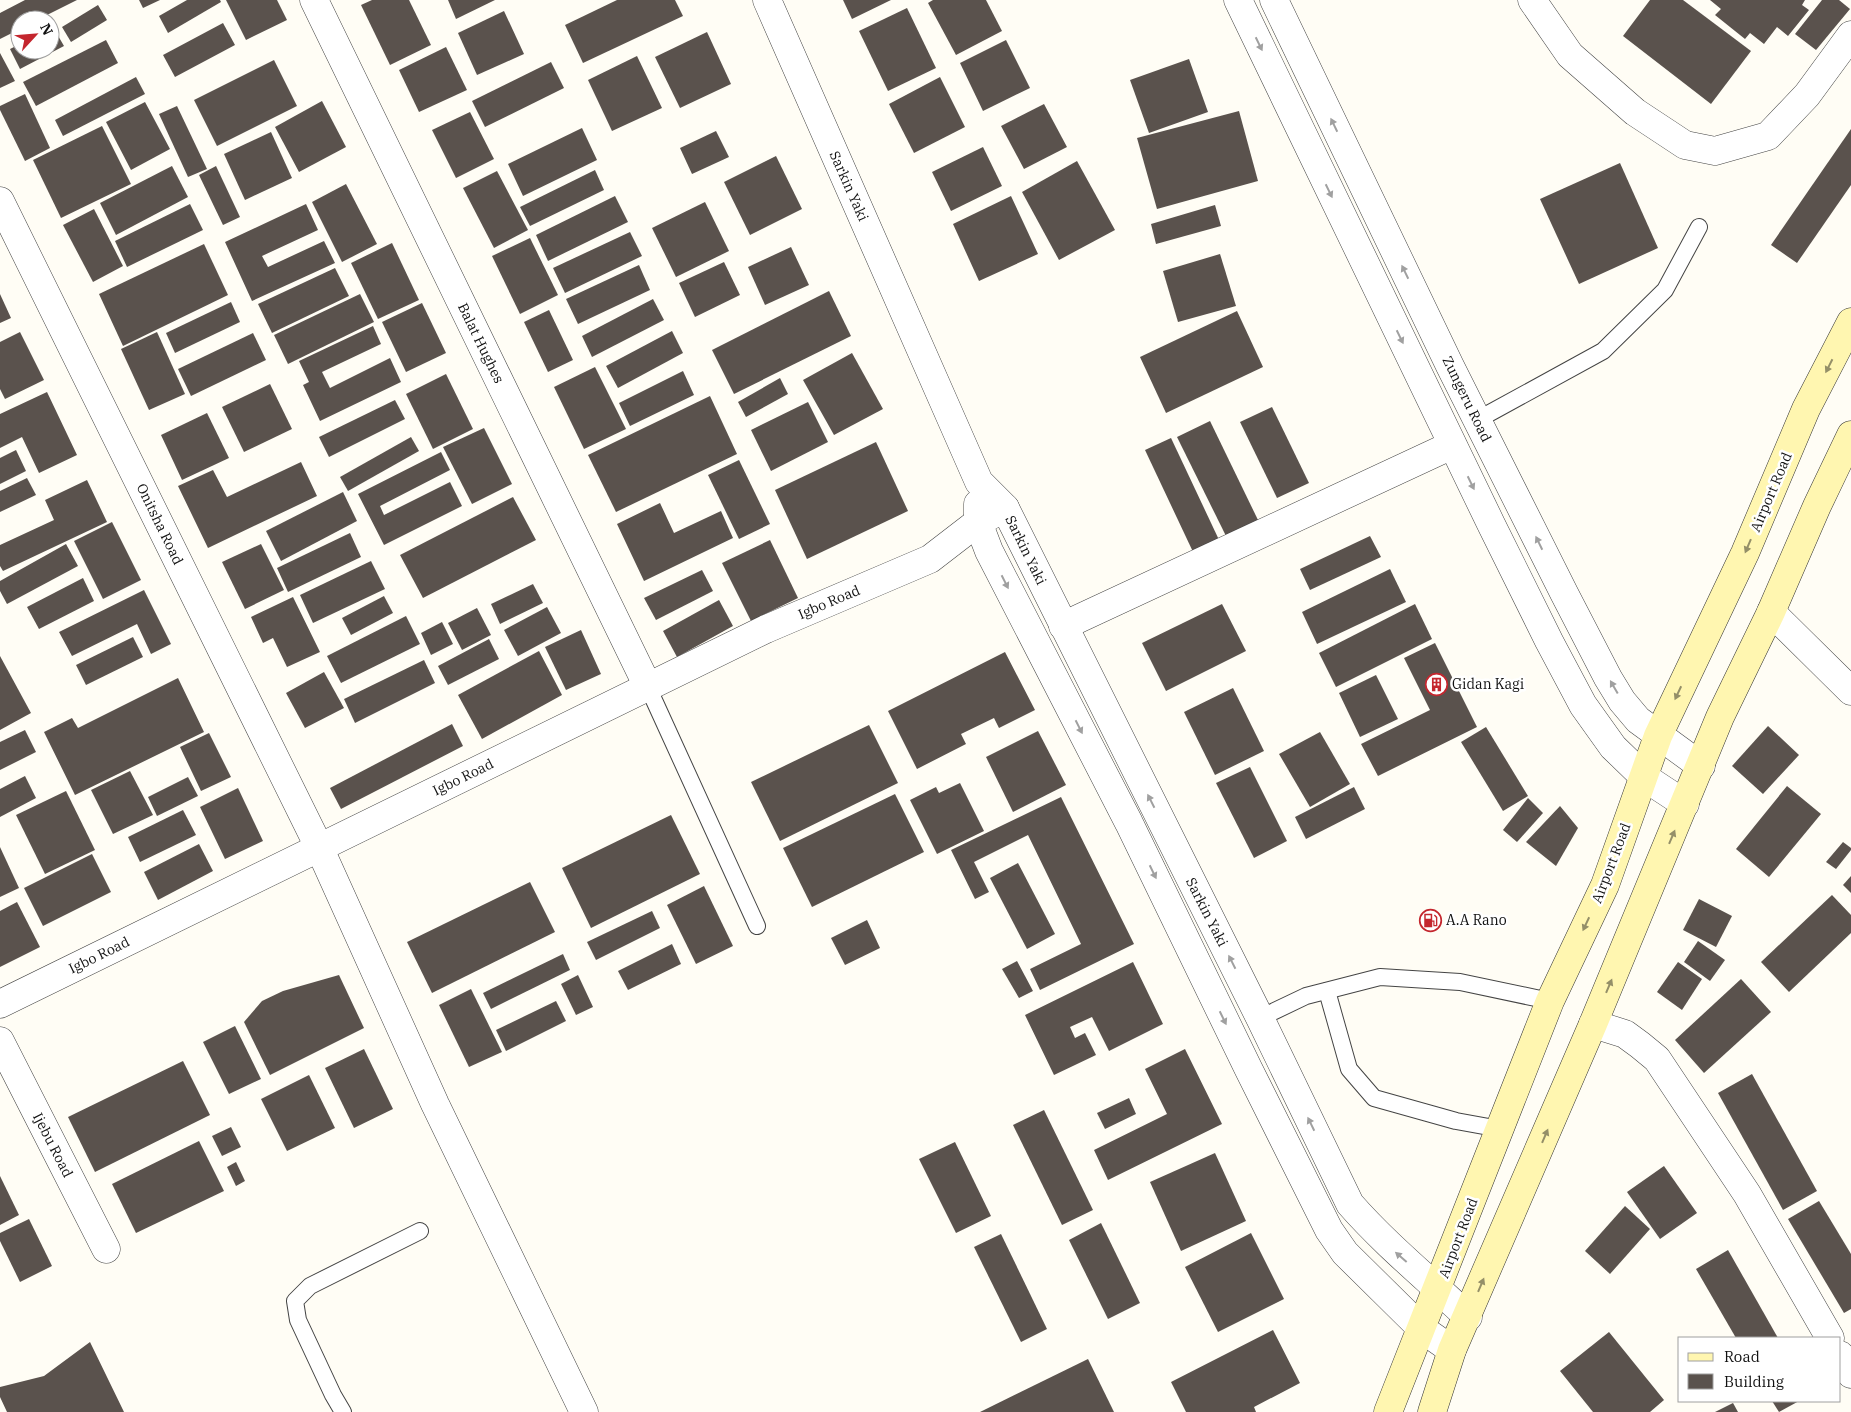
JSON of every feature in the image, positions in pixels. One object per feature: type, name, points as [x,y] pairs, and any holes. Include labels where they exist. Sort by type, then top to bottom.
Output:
[{"type":"main road","name":"Airport Road","points":[[1388,1412],[1550,1001],[1605,885],[1658,736],[1745,553],[1806,409],[1851,322]]},
{"type":"main road","points":[[1432,1412],[1452,1350],[1468,1317],[1593,1024],[1720,717],[1771,612],[1817,506],[1851,435]]},
{"type":"street","name":"Balat Hughes","points":[[314,0],[648,687]]},
{"type":"street","name":"Sarkin Yaki","points":[[768,0],[979,482],[1005,508],[1260,1018],[1350,1204],[1385,1242],[1468,1317]]},
{"type":"street","points":[[1238,0],[1452,444],[1549,641],[1583,705],[1613,747],[1644,777],[1685,804]]},
{"type":"street","name":"Zungeru Road","points":[[1274,0],[1477,420],[1608,678],[1622,702],[1638,720],[1701,766]]},
{"type":"street","points":[[1532,0],[1570,55],[1635,112],[1685,145],[1715,151],[1768,136],[1807,95],[1851,35]]},
{"type":"street","name":"Onitsha Road","points":[[0,201],[320,847],[435,1104],[584,1412]]},
{"type":"street","points":[[1063,626],[1452,444]]},
{"type":"street","name":"Sarkin Yaki","points":[[978,522],[979,482]]},
{"type":"street","name":"Igbo Road","points":[[0,1004],[766,629],[930,559],[978,522],[1005,508]]},
{"type":"street","points":[[978,522],[989,551],[1129,823],[1329,1230],[1345,1253],[1422,1329],[1452,1350]]},
{"type":"street","name":"Igbo Road","points":[[930,559],[989,551],[1018,536]]},
{"type":"street","points":[[1771,612],[1851,691]]},
{"type":"street","points":[[1593,1024],[1624,1034],[1657,1059],[1747,1194],[1829,1337]]},
{"type":"street","name":"Ijebu Road","points":[[0,1041],[106,1249]]},
{"type":"street","points":[[1841,1357],[1851,1374]]},
{"type":"lane","points":[[1477,420],[1603,351],[1665,290],[1699,227]]},
{"type":"lane","points":[[648,687],[756,926]]},
{"type":"lane","points":[[1260,1018],[1306,996],[1380,978],[1460,982],[1550,1001]]},
{"type":"lane","points":[[1327,991],[1349,1069],[1374,1098],[1456,1120],[1500,1129]]},
{"type":"lane","points":[[343,1412],[298,1320],[295,1301],[310,1286],[420,1231]]},
{"type":"building","points":[[25,0],[77,0],[57,10],[10,10],[10,34],[0,39],[0,13]]},
{"type":"building","points":[[139,0],[160,0],[143,8]]},
{"type":"building","points":[[187,0],[220,0],[221,2],[168,33],[159,16]]},
{"type":"building","points":[[226,0],[277,0],[287,20],[246,40]]},
{"type":"building","points":[[372,0],[409,0],[431,45],[390,65],[361,5]]},
{"type":"building","points":[[448,0],[495,0],[456,19]]},
{"type":"building","points":[[617,0],[675,0],[683,16],[583,63],[565,25]]},
{"type":"building","points":[[843,0],[891,0],[852,19]]},
{"type":"building","points":[[933,0],[986,0],[1002,31],[956,55],[928,3]]},
{"type":"building","points":[[1650,0],[1683,0],[1751,51],[1711,104],[1623,36]]},
{"type":"building","points":[[1710,0],[1805,0],[1802,5],[1809,10],[1788,36],[1777,27],[1764,44],[1750,33],[1745,39],[1715,15],[1721,9]]},
{"type":"building","points":[[1822,0],[1839,0],[1850,9],[1816,50],[1795,34]]},
{"type":"building","points":[[98,5],[107,20],[71,42],[62,27]]},
{"type":"building","points":[[907,8],[936,68],[888,91],[859,31]]},
{"type":"building","points":[[504,11],[524,54],[477,75],[458,33]]},
{"type":"building","points":[[223,23],[235,45],[175,77],[163,55]]},
{"type":"building","points":[[707,32],[731,84],[680,108],[655,57]]},
{"type":"building","points":[[60,39],[64,46],[60,48]]},
{"type":"building","points":[[106,40],[118,63],[36,106],[23,82]]},
{"type":"building","points":[[1006,40],[1030,88],[983,111],[960,63]]},
{"type":"building","points":[[446,47],[467,90],[419,112],[399,70]]},
{"type":"building","points":[[0,53],[15,81],[0,88]]},
{"type":"building","points":[[637,56],[662,108],[612,131],[588,80]]},
{"type":"building","points":[[1189,59],[1208,112],[1149,133],[1130,80]]},
{"type":"building","points":[[16,60],[37,60],[20,69]]},
{"type":"building","points":[[274,60],[297,106],[217,146],[194,100]]},
{"type":"building","points":[[551,62],[564,88],[485,127],[472,101]]},
{"type":"building","points":[[136,77],[145,94],[63,136],[55,120]]},
{"type":"building","points":[[940,77],[965,127],[914,153],[889,104]]},
{"type":"building","points":[[25,94],[50,148],[25,161],[0,110],[0,106]]},
{"type":"building","points":[[322,101],[346,147],[299,172],[275,127]]},
{"type":"building","points":[[145,102],[170,149],[131,170],[106,122]]},
{"type":"building","points":[[1044,104],[1067,147],[1024,169],[1001,126]]},
{"type":"building","points":[[177,106],[207,169],[188,177],[159,114]]},
{"type":"building","points":[[1239,111],[1258,181],[1157,209],[1137,138]]},
{"type":"building","points":[[470,112],[494,159],[456,178],[432,130]]},
{"type":"building","points":[[102,126],[131,184],[61,218],[33,160]]},
{"type":"building","points":[[582,128],[597,160],[523,196],[508,164]]},
{"type":"building","points":[[1851,129],[1851,185],[1797,263],[1771,245]]},
{"type":"building","points":[[716,131],[729,157],[692,174],[680,148]]},
{"type":"building","points":[[271,132],[292,178],[245,200],[224,154]]},
{"type":"building","points":[[983,147],[1002,186],[951,211],[932,172]]},
{"type":"building","points":[[776,156],[802,209],[750,235],[724,182]]},
{"type":"building","points":[[1077,161],[1115,230],[1059,260],[1022,192]]},
{"type":"building","points":[[1620,163],[1658,248],[1579,284],[1540,199]]},
{"type":"building","points":[[172,166],[188,197],[116,235],[100,203]]},
{"type":"building","points":[[216,166],[240,217],[223,225],[199,175]]},
{"type":"building","points":[[595,170],[604,190],[530,226],[520,207]]},
{"type":"building","points":[[497,171],[528,230],[494,248],[463,188]]},
{"type":"building","points":[[346,184],[377,244],[342,262],[312,202]]},
{"type":"building","points":[[615,196],[628,222],[548,261],[536,235]]},
{"type":"building","points":[[1011,196],[1038,254],[979,281],[953,224]]},
{"type":"building","points":[[705,202],[729,251],[676,277],[652,228]]},
{"type":"building","points":[[190,204],[203,230],[127,267],[115,241]]},
{"type":"building","points":[[306,204],[318,230],[262,256],[268,267],[324,241],[335,263],[252,301],[225,242]]},
{"type":"building","points":[[1215,205],[1221,226],[1156,244],[1151,224]]},
{"type":"building","points":[[94,209],[123,266],[93,282],[63,225]]},
{"type":"building","points":[[630,232],[642,256],[565,293],[553,268]]},
{"type":"building","points":[[530,238],[558,295],[520,314],[492,256]]},
{"type":"building","points":[[392,243],[419,300],[378,319],[351,263]]},
{"type":"building","points":[[204,244],[228,295],[123,346],[99,294]]},
{"type":"building","points":[[791,247],[809,285],[765,305],[748,267]]},
{"type":"building","points":[[1220,254],[1236,306],[1178,322],[1163,271]]},
{"type":"building","points":[[724,262],[740,295],[695,317],[679,283]]},
{"type":"building","points":[[639,265],[650,290],[578,324],[566,299]]},
{"type":"building","points":[[335,268],[349,296],[272,333],[258,304]]},
{"type":"building","points":[[829,291],[851,336],[734,394],[712,350]]},
{"type":"building","points":[[0,294],[11,318],[0,323]]},
{"type":"building","points":[[360,294],[374,322],[288,364],[274,335]]},
{"type":"building","points":[[653,299],[664,320],[592,357],[582,336]]},
{"type":"building","points":[[231,302],[240,322],[175,353],[166,333]]},
{"type":"building","points":[[422,303],[446,353],[406,372],[382,322]]},
{"type":"building","points":[[549,310],[573,360],[548,372],[524,322]]},
{"type":"building","points":[[1237,311],[1263,367],[1166,413],[1140,357]]},
{"type":"building","points":[[373,326],[381,344],[322,372],[330,388],[390,358],[401,382],[320,421],[303,385],[309,382],[299,361]]},
{"type":"building","points":[[672,331],[683,353],[618,388],[606,366]]},
{"type":"building","points":[[20,332],[44,380],[5,399],[0,389],[0,342]]},
{"type":"building","points":[[157,332],[185,394],[149,410],[121,349]]},
{"type":"building","points":[[253,333],[266,360],[191,396],[178,369]]},
{"type":"building","points":[[852,353],[883,409],[834,435],[803,380]]},
{"type":"building","points":[[595,367],[626,429],[584,449],[554,387]]},
{"type":"building","points":[[683,371],[694,395],[630,426],[619,403]]},
{"type":"building","points":[[446,374],[473,429],[433,449],[406,394]]},
{"type":"building","points":[[780,378],[788,394],[746,417],[738,402]]},
{"type":"building","points":[[270,384],[292,429],[244,452],[222,407]]},
{"type":"building","points":[[47,392],[77,455],[39,473],[22,437],[0,448],[0,414]]},
{"type":"building","points":[[710,396],[737,454],[616,512],[588,455]]},
{"type":"building","points":[[395,400],[405,419],[329,457],[319,437]]},
{"type":"building","points":[[808,402],[828,442],[771,471],[751,430]]},
{"type":"building","points":[[1272,407],[1309,483],[1277,498],[1240,422]]},
{"type":"building","points":[[207,413],[229,458],[182,480],[161,435]]},
{"type":"building","points":[[1210,421],[1258,520],[1226,536],[1177,437]]},
{"type":"building","points":[[484,428],[512,484],[472,504],[443,447]]},
{"type":"building","points":[[411,437],[419,451],[348,491],[340,477]]},
{"type":"building","points":[[1171,438],[1220,542],[1194,554],[1145,450]]},
{"type":"building","points":[[876,442],[908,511],[807,559],[775,490]]},
{"type":"building","points":[[16,450],[26,471],[0,484],[0,458]]},
{"type":"building","points":[[441,452],[450,470],[380,506],[384,515],[450,482],[462,506],[384,545],[358,494]]},
{"type":"building","points":[[739,460],[770,524],[739,539],[708,475]]},
{"type":"building","points":[[301,462],[317,496],[208,548],[178,486],[213,470],[227,497]]},
{"type":"building","points":[[27,478],[36,495],[0,512],[0,491]]},
{"type":"building","points":[[87,480],[107,522],[3,571],[0,566],[0,545],[54,520],[45,500]]},
{"type":"building","points":[[343,492],[357,521],[281,561],[266,531]]},
{"type":"building","points":[[513,497],[536,540],[423,598],[400,555]]},
{"type":"building","points":[[660,503],[674,533],[721,511],[733,538],[644,581],[617,524]]},
{"type":"building","points":[[112,522],[141,580],[103,599],[74,541]]},
{"type":"building","points":[[350,533],[361,557],[288,592],[277,568]]},
{"type":"building","points":[[1370,536],[1381,557],[1310,590],[1300,569]]},
{"type":"building","points":[[770,540],[798,598],[751,621],[722,563]]},
{"type":"building","points":[[66,544],[78,566],[7,604],[0,591],[0,581]]},
{"type":"building","points":[[261,544],[284,590],[245,609],[222,562]]},
{"type":"building","points":[[371,561],[385,589],[313,623],[300,595]]},
{"type":"building","points":[[1390,569],[1406,602],[1317,644],[1302,612]]},
{"type":"building","points":[[702,570],[713,591],[656,620],[644,598]]},
{"type":"building","points":[[83,578],[94,601],[39,629],[27,607]]},
{"type":"building","points":[[533,584],[543,603],[500,624],[491,604]]},
{"type":"building","points":[[144,590],[171,644],[151,654],[137,624],[72,656],[59,632]]},
{"type":"building","points":[[384,596],[393,613],[351,635],[342,618]]},
{"type":"building","points":[[293,597],[320,652],[287,667],[273,638],[263,643],[251,617]]},
{"type":"building","points":[[719,600],[733,626],[677,657],[663,631]]},
{"type":"building","points":[[1222,604],[1246,651],[1166,691],[1142,643]]},
{"type":"building","points":[[1415,604],[1432,639],[1336,687],[1319,653]]},
{"type":"building","points":[[547,607],[561,633],[518,656],[504,630]]},
{"type":"building","points":[[477,608],[491,635],[462,650],[448,623]]},
{"type":"building","points":[[406,616],[420,644],[341,683],[327,656]]},
{"type":"building","points":[[442,622],[453,644],[431,655],[421,633]]},
{"type":"building","points":[[581,630],[601,674],[566,690],[545,647]]},
{"type":"building","points":[[133,637],[143,657],[86,685],[76,665]]},
{"type":"building","points":[[489,639],[499,659],[448,685],[438,666]]},
{"type":"building","name":"Gidan Kagi","points":[[1435,643],[1477,727],[1378,776],[1361,744],[1430,710],[1404,658]]},
{"type":"building","points":[[539,651],[562,695],[482,739],[458,695]]},
{"type":"building","points":[[1005,652],[1035,710],[999,728],[994,718],[961,734],[966,744],[917,769],[888,711]]},
{"type":"building","points":[[0,656],[31,713],[0,730]]},
{"type":"building","points":[[424,660],[435,683],[355,723],[344,699]]},
{"type":"building","points":[[324,672],[344,708],[305,728],[286,693]]},
{"type":"building","points":[[1376,675],[1398,719],[1360,737],[1339,693]]},
{"type":"building","points":[[178,678],[204,732],[75,795],[44,732],[72,718],[78,728]]},
{"type":"building","points":[[1233,688],[1264,751],[1215,775],[1184,712]]},
{"type":"building","points":[[452,724],[463,746],[341,809],[330,788]]},
{"type":"building","points":[[869,725],[898,783],[780,841],[751,782]]},
{"type":"building","points":[[1768,726],[1799,755],[1763,794],[1732,766]]},
{"type":"building","points":[[1486,727],[1528,796],[1503,811],[1461,742]]},
{"type":"building","points":[[25,730],[36,752],[0,770],[0,742]]},
{"type":"building","points":[[1038,731],[1066,785],[1013,812],[986,757]]},
{"type":"building","points":[[1320,732],[1350,784],[1310,807],[1279,754]]},
{"type":"building","points":[[209,733],[231,777],[201,791],[180,747]]},
{"type":"building","points":[[1250,767],[1287,841],[1254,858],[1216,783]]},
{"type":"building","points":[[130,771],[153,815],[113,834],[91,790]]},
{"type":"building","points":[[25,776],[36,798],[0,817],[0,789]]},
{"type":"building","points":[[188,777],[198,796],[157,816],[148,797]]},
{"type":"building","points":[[960,783],[984,831],[937,854],[910,800],[936,787],[939,793]]},
{"type":"building","points":[[1787,786],[1821,814],[1769,877],[1736,849]]},
{"type":"building","points":[[1354,787],[1365,809],[1306,839],[1295,817]]},
{"type":"building","points":[[238,788],[263,841],[225,859],[200,807]]},
{"type":"building","points":[[66,791],[95,850],[45,874],[16,815]]},
{"type":"building","points":[[895,794],[924,852],[812,907],[783,848]]},
{"type":"building","points":[[1061,797],[1134,944],[1040,990],[1030,969],[1081,944],[1028,835],[974,862],[989,892],[975,899],[951,850]]},
{"type":"building","points":[[1528,798],[1543,813],[1517,842],[1503,830]]},
{"type":"building","points":[[1560,806],[1578,828],[1556,866],[1526,842]]},
{"type":"building","points":[[183,810],[196,835],[140,862],[128,837]]},
{"type":"building","points":[[671,815],[700,874],[591,928],[562,868]]},
{"type":"building","points":[[1843,842],[1851,850],[1836,869],[1826,862]]},
{"type":"building","points":[[199,844],[213,871],[158,900],[144,872]]},
{"type":"building","points":[[0,847],[19,888],[0,897]]},
{"type":"building","points":[[92,854],[111,892],[43,926],[24,888]]},
{"type":"building","points":[[1018,863],[1055,934],[1027,949],[990,878]]},
{"type":"building","points":[[1851,876],[1851,893],[1843,885]]},
{"type":"building","points":[[530,882],[555,932],[432,993],[407,942]]},
{"type":"building","points":[[704,886],[733,946],[696,964],[667,905]]},
{"type":"building","points":[[1832,895],[1851,915],[1851,933],[1789,992],[1761,962]]},
{"type":"building","points":[[1699,899],[1732,916],[1716,947],[1683,930]]},
{"type":"building","points":[[17,902],[40,947],[0,967],[0,911]]},
{"type":"building","points":[[652,911],[660,928],[596,960],[587,942]]},
{"type":"building","points":[[867,920],[880,948],[845,965],[831,938]]},
{"type":"building","points":[[1698,941],[1725,960],[1710,981],[1684,962]]},
{"type":"building","points":[[672,944],[681,964],[628,990],[618,971]]},
{"type":"building","points":[[563,954],[570,970],[491,1009],[483,993]]},
{"type":"building","points":[[1017,961],[1033,991],[1019,998],[1002,969]]},
{"type":"building","points":[[1133,962],[1163,1024],[1109,1051],[1092,1017],[1070,1027],[1075,1038],[1085,1033],[1096,1055],[1054,1075],[1025,1015]]},
{"type":"building","points":[[1678,962],[1702,979],[1682,1010],[1657,992]]},
{"type":"building","points":[[339,975],[364,1028],[270,1075],[244,1022],[262,1001],[283,991]]},
{"type":"building","points":[[578,975],[593,1007],[576,1015],[561,984]]},
{"type":"building","points":[[1741,979],[1771,1012],[1704,1073],[1675,1040]]},
{"type":"building","points":[[471,989],[502,1052],[469,1067],[439,1005]]},
{"type":"building","points":[[556,1001],[566,1021],[506,1051],[496,1030]]},
{"type":"building","points":[[235,1026],[261,1079],[229,1094],[203,1042]]},
{"type":"building","points":[[364,1049],[393,1109],[354,1128],[325,1068]]},
{"type":"building","points":[[1185,1049],[1222,1124],[1108,1180],[1094,1150],[1167,1114],[1145,1069]]},
{"type":"building","points":[[183,1061],[210,1115],[95,1172],[68,1117]]},
{"type":"building","points":[[1752,1074],[1817,1191],[1783,1210],[1718,1093]]},
{"type":"building","points":[[309,1075],[335,1128],[287,1151],[261,1099]]},
{"type":"building","points":[[1129,1098],[1136,1114],[1105,1129],[1097,1113]]},
{"type":"building","points":[[1044,1110],[1093,1210],[1062,1225],[1013,1125]]},
{"type":"building","points":[[231,1127],[241,1147],[222,1156],[212,1136]]},
{"type":"building","points":[[199,1141],[224,1191],[136,1233],[112,1184]]},
{"type":"building","points":[[955,1142],[991,1216],[956,1233],[919,1159]]},
{"type":"building","points":[[1215,1153],[1246,1221],[1181,1251],[1150,1182]]},
{"type":"building","points":[[236,1162],[245,1181],[236,1186],[227,1167]]},
{"type":"building","points":[[1664,1166],[1697,1213],[1660,1239],[1627,1192]]},
{"type":"building","points":[[0,1176],[19,1215],[0,1225]]},
{"type":"building","points":[[1819,1201],[1851,1254],[1851,1309],[1844,1313],[1788,1219]]},
{"type":"building","points":[[1625,1206],[1650,1229],[1610,1274],[1585,1251]]},
{"type":"building","points":[[29,1219],[52,1266],[20,1282],[0,1241],[0,1233]]},
{"type":"building","points":[[1101,1223],[1140,1303],[1108,1319],[1069,1240]]},
{"type":"building","points":[[1251,1233],[1284,1299],[1218,1332],[1185,1267]]},
{"type":"building","points":[[1001,1234],[1047,1329],[1021,1342],[974,1247]]},
{"type":"building","points":[[1728,1250],[1777,1337],[1735,1337],[1696,1269]]},
{"type":"building","points":[[1273,1330],[1300,1383],[1254,1407],[1256,1412],[1186,1412],[1171,1382]]},
{"type":"building","points":[[1609,1332],[1664,1400],[1650,1412],[1593,1412],[1560,1371]]},
{"type":"building","points":[[90,1342],[124,1412],[7,1412],[0,1397],[0,1387],[44,1376]]},
{"type":"building","points":[[1088,1359],[1114,1412],[980,1412]]},
{"type":"building","points":[[1773,1402],[1797,1402],[1779,1412]]},
{"type":"building","points":[[1733,1403],[1738,1412],[1715,1412]]},
{"type":"place","name":"Gidan Kagi","points":[[1436,684]]},
{"type":"place","name":"A.A Rano","points":[[1430,920]]}]
